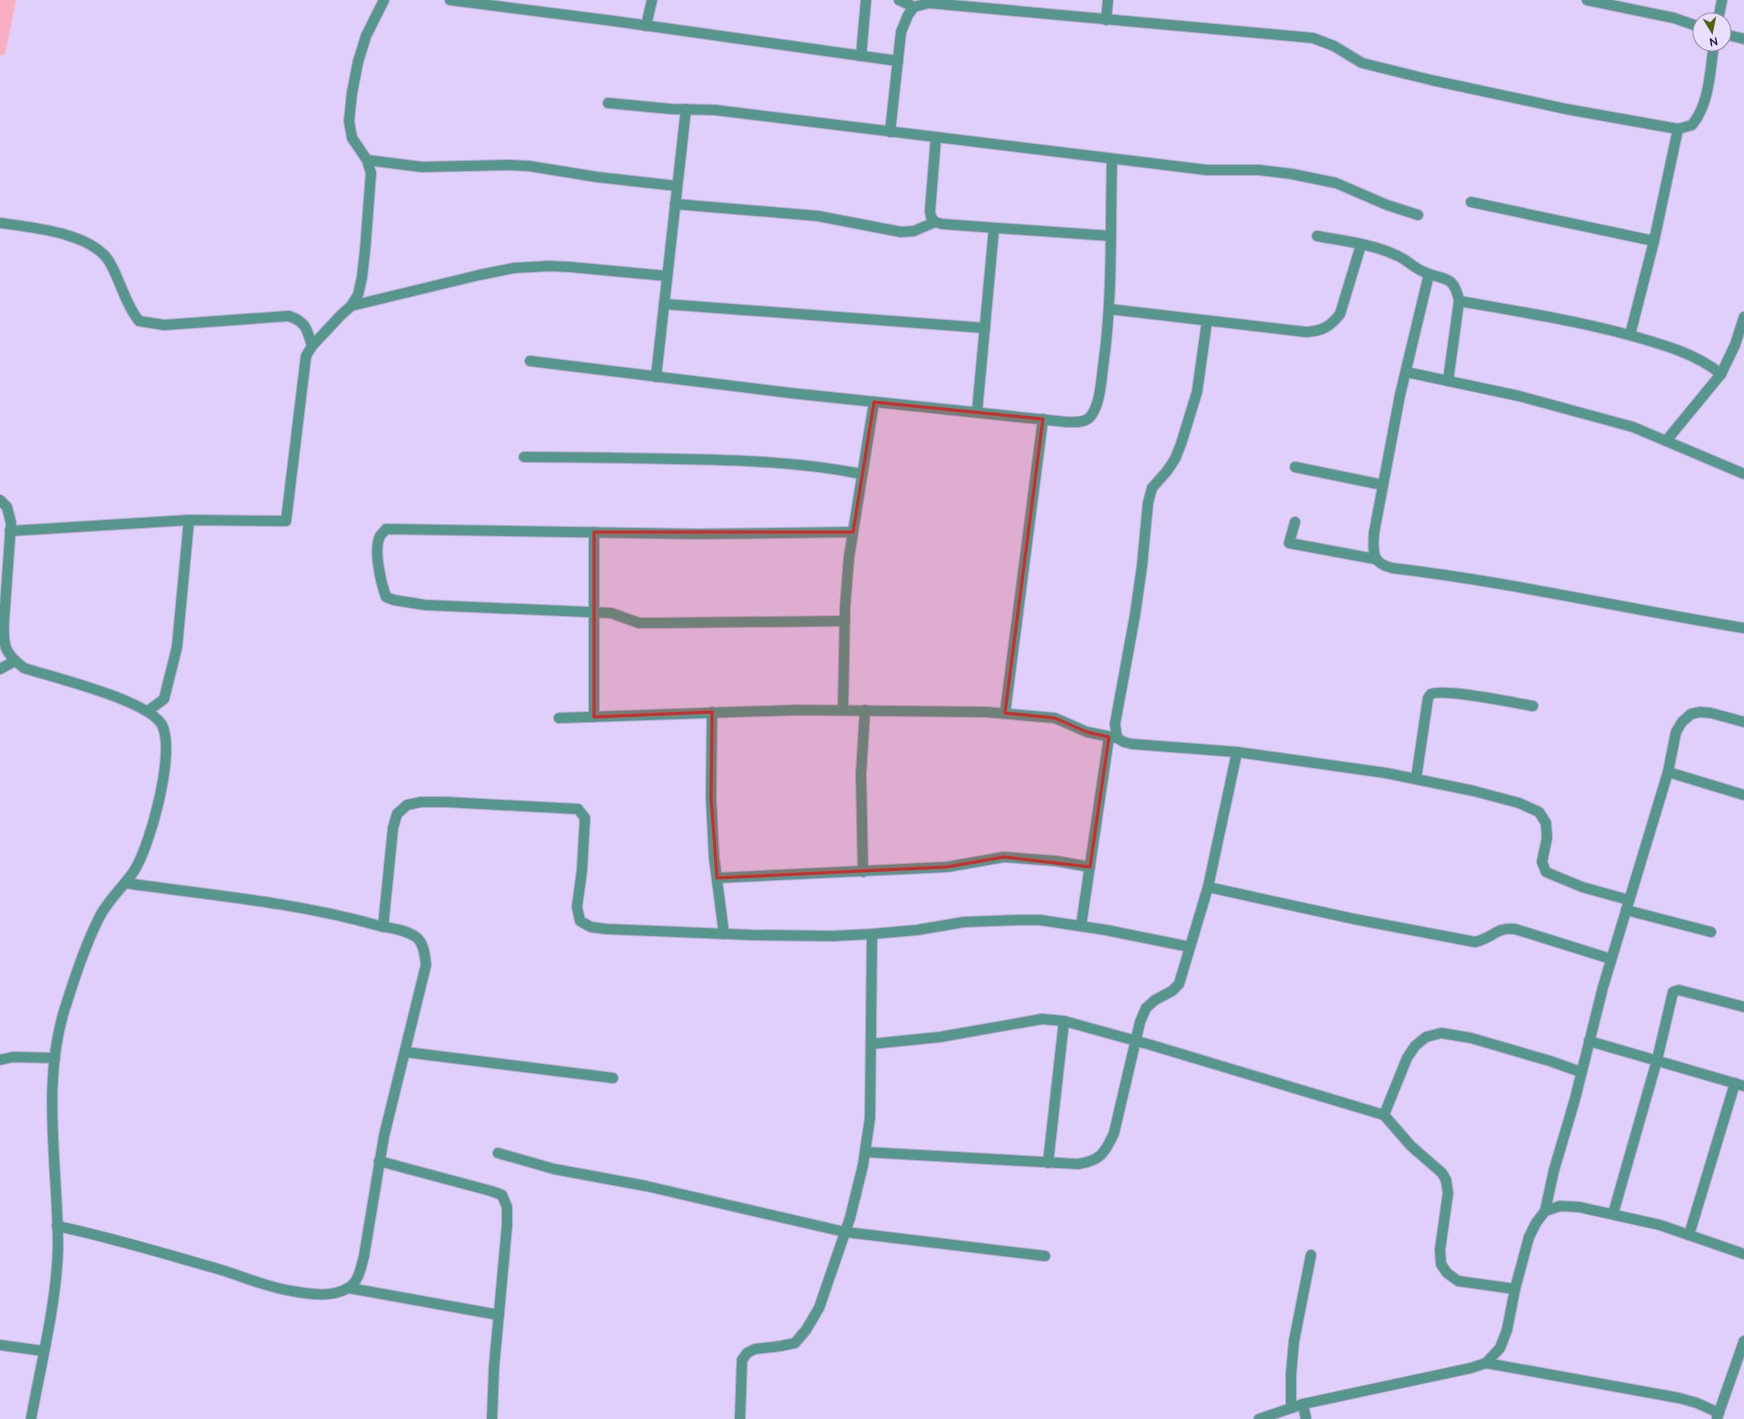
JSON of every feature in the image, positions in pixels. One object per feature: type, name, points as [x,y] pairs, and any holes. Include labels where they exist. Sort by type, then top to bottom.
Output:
[{"type":"street","points":[[10,531],[189,520],[286,521],[306,356],[312,346],[351,306],[358,295],[362,277],[371,173],[367,160],[352,138],[349,121],[352,93],[358,62],[366,36],[384,0]]},
{"type":"street","points":[[450,0],[898,61]]},
{"type":"street","points":[[646,26],[652,0]]},
{"type":"street","points":[[861,56],[866,0]]},
{"type":"street","points":[[899,0],[914,7]]},
{"type":"street","points":[[1106,20],[1108,0]]},
{"type":"street","points":[[1587,0],[1674,18],[1692,24]]},
{"type":"street","points":[[1720,12],[1722,0]]},
{"type":"street","points":[[890,132],[901,32],[908,15],[914,7],[929,1],[1106,20],[1313,38],[1334,46],[1362,63],[1493,94],[1678,129],[1692,125],[1701,111],[1707,94],[1713,52]]},
{"type":"street","points":[[1732,36],[1744,39]]},
{"type":"street","points":[[608,103],[672,109],[715,110],[1112,160],[1138,161],[1206,170],[1259,170],[1292,174],[1336,183],[1387,205],[1418,215]]},
{"type":"street","points":[[656,377],[686,109]]},
{"type":"street","points":[[1630,335],[1654,241],[1678,129]]},
{"type":"street","points":[[936,137],[930,211],[931,217],[935,222],[942,224],[1111,236]]},
{"type":"street","points":[[367,160],[422,167],[528,166],[597,177],[677,186]]},
{"type":"street","points":[[530,361],[874,402],[1079,422],[1089,419],[1095,409],[1102,379],[1109,309],[1112,160]]},
{"type":"street","points":[[1471,202],[1654,241]]},
{"type":"street","points":[[675,204],[818,216],[901,232],[914,231],[935,222]]},
{"type":"street","points":[[0,223],[54,231],[78,239],[96,249],[109,260],[120,281],[129,306],[139,320],[164,325],[289,316],[300,320],[307,329],[312,346]]},
{"type":"street","points":[[977,412],[994,228]]},
{"type":"street","points":[[1317,236],[1387,252],[1429,274],[1450,280],[1457,289],[1459,301],[1448,381]]},
{"type":"street","points":[[1109,309],[1306,332],[1321,331],[1333,324],[1340,314],[1361,245]]},
{"type":"street","points":[[351,306],[514,268],[563,267],[667,276]]},
{"type":"street","points":[[1375,559],[1373,550],[1374,533],[1383,485],[1406,372],[1429,274]]},
{"type":"street","points":[[1459,301],[1590,324],[1630,335],[1672,348],[1708,364],[1721,374]]},
{"type":"street","points":[[664,304],[985,328]]},
{"type":"street","points":[[1666,441],[1721,374],[1735,345],[1744,317]]},
{"type":"street","points":[[1081,926],[1136,608],[1148,503],[1152,488],[1167,471],[1181,444],[1197,392],[1207,321]]},
{"type":"street","points":[[1406,372],[1520,396],[1633,427],[1744,474]]},
{"type":"street","points":[[843,710],[845,621],[853,532],[874,402]]},
{"type":"street","points":[[1005,713],[1043,419]]},
{"type":"street","points":[[524,456],[785,463],[830,468],[862,474]]},
{"type":"street","points":[[1295,467],[1383,485]]},
{"type":"street","points":[[0,500],[7,507],[11,523],[3,636],[6,650],[15,661],[24,668],[121,699],[148,711],[162,724],[166,739],[166,757],[156,812],[146,844],[135,869],[101,915],[81,963],[57,1036],[53,1122],[58,1249],[53,1297],[31,1419]]},
{"type":"street","points":[[148,711],[164,699],[177,647],[189,520]]},
{"type":"street","points":[[1295,522],[1289,543],[1375,559],[1382,565],[1392,568],[1477,579],[1574,596],[1681,618],[1744,628]]},
{"type":"street","points":[[845,621],[639,623],[611,613],[425,605],[394,600],[386,597],[381,582],[378,551],[380,537],[386,529],[697,534],[853,532]]},
{"type":"street","points":[[594,532],[594,717]]},
{"type":"street","points":[[0,669],[15,661]]},
{"type":"street","points":[[1416,780],[1428,698],[1431,694],[1439,692],[1462,694],[1533,706]]},
{"type":"street","points":[[559,718],[796,710],[1005,713],[1056,718],[1087,732],[1113,737],[1132,744],[1237,752],[1386,774],[1474,791],[1519,803],[1539,812],[1546,823],[1547,838],[1542,862],[1546,872],[1627,905],[1711,932]]},
{"type":"street","points":[[863,872],[861,774],[865,710]]},
{"type":"street","points":[[712,712],[711,797],[714,857],[724,934]]},
{"type":"street","points":[[1259,1419],[1303,1404],[1471,1368],[1486,1363],[1500,1348],[1507,1330],[1515,1289],[1529,1236],[1545,1211],[1554,1170],[1611,959],[1668,772],[1676,732],[1682,722],[1691,714],[1700,712],[1711,713],[1744,722]]},
{"type":"street","points":[[865,1152],[1078,1164],[1089,1162],[1100,1156],[1107,1149],[1114,1133],[1135,1040],[1146,1008],[1155,1000],[1172,991],[1179,984],[1208,887],[1237,752]]},
{"type":"street","points":[[1668,772],[1744,795]]},
{"type":"street","points":[[383,926],[393,828],[397,814],[407,805],[421,802],[446,802],[578,809],[585,818],[585,838],[577,907],[580,921],[592,927],[606,929],[724,934],[825,936],[917,930],[964,922],[1040,920],[1081,926],[1190,947]]},
{"type":"street","points":[[717,878],[947,868],[1004,857],[1056,861],[1090,867]]},
{"type":"street","points":[[125,883],[298,907],[383,926],[408,933],[418,938],[425,951],[426,965],[379,1161],[364,1256],[359,1276],[349,1288]]},
{"type":"street","points":[[1208,887],[1354,919],[1475,942],[1485,939],[1502,929],[1515,928],[1611,959]]},
{"type":"street","points":[[740,1419],[742,1360],[747,1353],[755,1349],[795,1343],[806,1330],[819,1308],[845,1232],[863,1165],[870,1118],[872,934]]},
{"type":"street","points":[[1613,1214],[1657,1060],[1672,995],[1675,990],[1744,1007]]},
{"type":"street","points":[[871,1044],[940,1037],[1042,1019],[1064,1021],[1135,1040],[1384,1115],[1411,1146],[1442,1172],[1446,1180],[1448,1193],[1440,1250],[1441,1264],[1447,1273],[1458,1281],[1515,1289]]},
{"type":"street","points":[[1048,1162],[1064,1021]]},
{"type":"street","points":[[1384,1115],[1407,1058],[1415,1046],[1426,1037],[1441,1033],[1471,1038],[1550,1061],[1581,1072]]},
{"type":"street","points":[[1589,1041],[1739,1084],[1689,1235]]},
{"type":"street","points":[[404,1052],[613,1078]]},
{"type":"street","points":[[0,1060],[13,1057],[55,1058]]},
{"type":"street","points":[[498,1153],[554,1169],[646,1186],[845,1232],[1045,1256]]},
{"type":"street","points":[[379,1161],[502,1195],[507,1207],[507,1226],[494,1367],[492,1419]]},
{"type":"street","points":[[1545,1211],[1560,1206],[1580,1207],[1613,1214],[1660,1225],[1744,1254]]},
{"type":"street","points":[[57,1226],[102,1235],[161,1251],[290,1291],[314,1294],[332,1294],[349,1288],[499,1315]]},
{"type":"street","points":[[1291,1408],[1290,1374],[1294,1342],[1311,1255]]},
{"type":"street","points":[[1486,1363],[1679,1398],[1697,1403],[1718,1416],[1744,1341]]},
{"type":"street","points":[[0,1345],[43,1351]]},
{"type":"street","points":[[1303,1404],[1306,1419]]},
{"type":"highlighted area","points":[[874,402],[1043,419],[1005,713],[1055,718],[1087,732],[1109,737],[1090,867],[1004,857],[947,867],[717,878],[711,797],[712,712],[594,717],[594,532],[853,532]]},
{"type":"shaded area","points":[[0,0],[16,0],[5,55],[0,55]]}]
